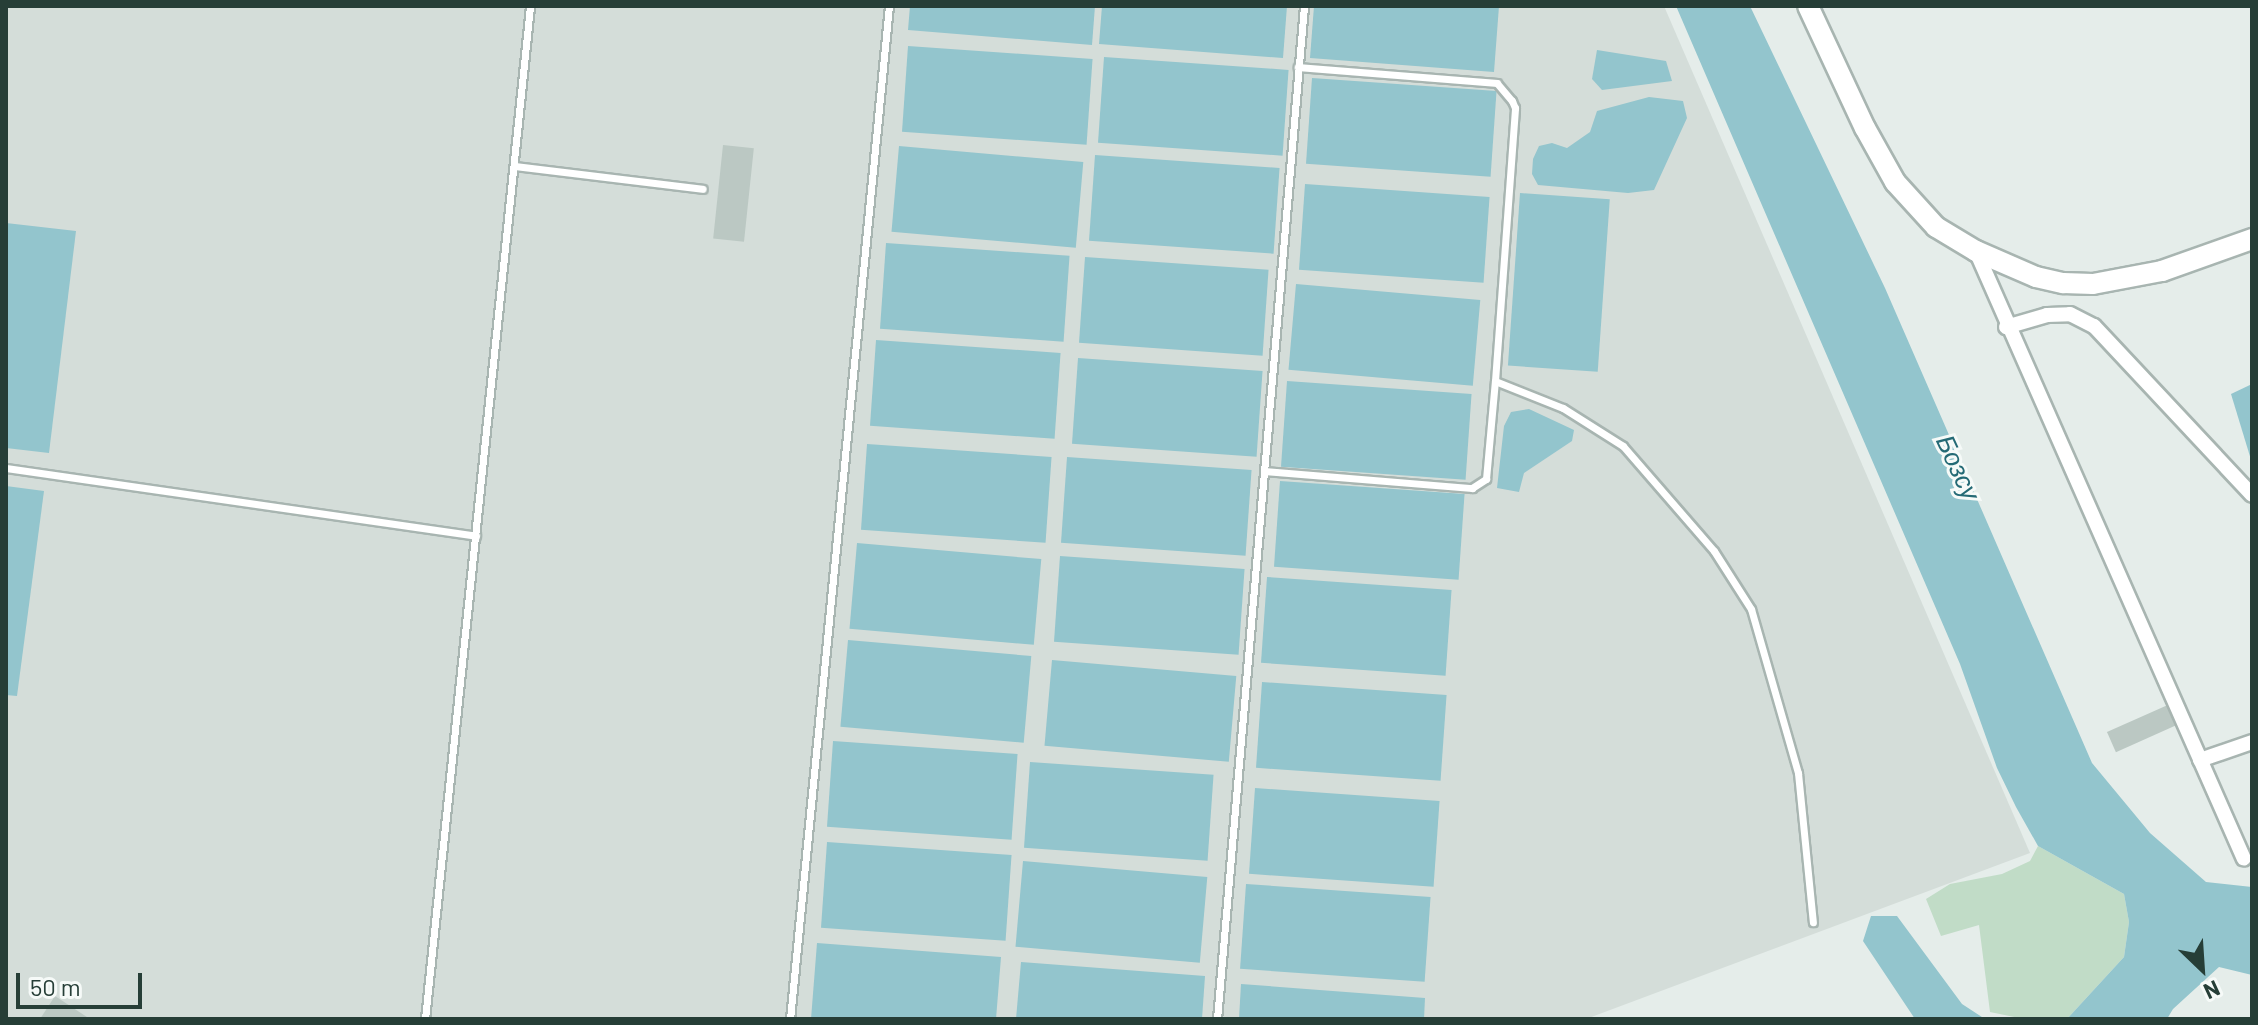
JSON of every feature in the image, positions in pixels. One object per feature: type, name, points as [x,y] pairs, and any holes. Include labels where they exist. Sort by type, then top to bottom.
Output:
[{"type":"main road","points":[[1808,6],[1865,128],[1895,182],[1936,227],[1976,251],[2045,279],[2093,284],[2162,271],[2252,239]]},
{"type":"street","points":[[1976,251],[2006,327],[2244,859]]},
{"type":"street","points":[[2006,327],[2047,315],[2070,314],[2094,326],[2252,495]]},
{"type":"street","points":[[2200,760],[2252,742]]},
{"type":"lane","points":[[425,1019],[530,6]]},
{"type":"lane","points":[[790,1019],[889,6]]},
{"type":"lane","points":[[1217,1019],[1304,6]]},
{"type":"lane","points":[[1264,471],[1472,488],[1486,479],[1495,381],[1515,108],[1512,101],[1497,83],[1298,67]]},
{"type":"lane","points":[[514,166],[703,189]]},
{"type":"lane","points":[[1495,381],[1563,408],[1623,446],[1714,551],[1751,609],[1798,773],[1813,922]]},
{"type":"lane","points":[[6,468],[476,536]]},
{"type":"shaded area","points":[[6,6],[1664,6],[2030,853],[1586,1019],[6,1019]]},
{"type":"green space","points":[[2038,846],[2124,894],[2129,922],[2124,957],[2067,1019],[2024,1019],[1990,1012],[1979,925],[1941,936],[1926,899],[1950,884],[2002,874],[2030,861]]},
{"type":"water","points":[[910,6],[1095,6],[1092,45],[908,30]]},
{"type":"water","points":[[1102,6],[1287,6],[1283,58],[1099,44]]},
{"type":"water","points":[[1314,6],[1499,6],[1494,72],[1310,58]]},
{"type":"water","name":"Бозсу","points":[[1676,6],[1750,6],[1885,288],[2092,763],[2150,833],[2206,882],[2252,887],[2252,975],[2219,967],[2173,1009],[2167,1019],[2067,1019],[2124,957],[2129,922],[2124,894],[2038,846],[2016,807],[1997,768],[1960,664]]},
{"type":"water","points":[[908,46],[1093,59],[1087,145],[902,132]]},
{"type":"water","points":[[1597,50],[1666,61],[1672,81],[1602,90],[1592,79]]},
{"type":"water","points":[[1104,57],[1289,70],[1283,156],[1098,143]]},
{"type":"water","points":[[1312,78],[1497,91],[1491,177],[1306,164]]},
{"type":"water","points":[[1649,97],[1683,101],[1687,118],[1654,190],[1628,193],[1538,185],[1532,174],[1533,159],[1539,146],[1552,143],[1567,148],[1590,132],[1597,111]]},
{"type":"water","points":[[899,146],[1083,162],[1076,248],[892,232]]},
{"type":"water","points":[[1095,155],[1280,168],[1274,254],[1089,241]]},
{"type":"water","points":[[1305,184],[1490,197],[1484,283],[1299,270]]},
{"type":"water","points":[[1520,193],[1610,199],[1598,372],[1508,366]]},
{"type":"water","points":[[6,223],[76,231],[49,453],[6,448]]},
{"type":"water","points":[[886,243],[1070,256],[1064,342],[880,329]]},
{"type":"water","points":[[1085,257],[1269,270],[1263,356],[1079,343]]},
{"type":"water","points":[[1296,284],[1480,300],[1473,386],[1289,370]]},
{"type":"water","points":[[876,340],[1061,353],[1055,439],[870,426]]},
{"type":"water","points":[[1078,358],[1263,371],[1257,457],[1072,444]]},
{"type":"water","points":[[1287,381],[1472,394],[1466,480],[1281,467]]},
{"type":"water","points":[[2252,384],[2252,463],[2231,394]]},
{"type":"water","points":[[1529,409],[1574,430],[1572,441],[1524,473],[1519,492],[1497,488],[1504,426],[1511,412]]},
{"type":"water","points":[[867,444],[1052,457],[1046,543],[861,530]]},
{"type":"water","points":[[1067,457],[1252,470],[1246,556],[1061,543]]},
{"type":"water","points":[[1280,481],[1465,494],[1459,580],[1274,567]]},
{"type":"water","points":[[6,486],[44,491],[17,696],[6,695]]},
{"type":"water","points":[[857,543],[1041,559],[1034,645],[850,629]]},
{"type":"water","points":[[1060,556],[1245,569],[1239,655],[1054,642]]},
{"type":"water","points":[[1267,577],[1452,590],[1446,676],[1261,663]]},
{"type":"water","points":[[848,640],[1031,656],[1024,743],[840,727]]},
{"type":"water","points":[[1052,660],[1236,676],[1229,762],[1045,746]]},
{"type":"water","points":[[1262,682],[1447,695],[1441,781],[1256,768]]},
{"type":"water","points":[[833,741],[1018,754],[1012,840],[827,827]]},
{"type":"water","points":[[1030,762],[1214,775],[1208,861],[1024,848]]},
{"type":"water","points":[[1255,788],[1440,801],[1434,887],[1249,874]]},
{"type":"water","points":[[827,842],[1012,855],[1006,941],[821,928]]},
{"type":"water","points":[[1023,861],[1207,877],[1200,963],[1016,947]]},
{"type":"water","points":[[1246,884],[1431,897],[1425,982],[1240,969]]},
{"type":"water","points":[[1871,916],[1897,916],[1962,1004],[1985,1019],[1915,1019],[1863,941]]},
{"type":"water","points":[[817,943],[1001,957],[996,1019],[811,1019]]},
{"type":"water","points":[[1021,962],[1205,976],[1202,1019],[1016,1019]]},
{"type":"water","points":[[1241,984],[1425,998],[1424,1019],[1239,1019]]},
{"type":"building","points":[[723,145],[754,148],[744,242],[713,238]]},
{"type":"building","points":[[2170,704],[2179,724],[2116,752],[2107,732]]},
{"type":"building","points":[[55,996],[90,1019],[40,1019]]}]
